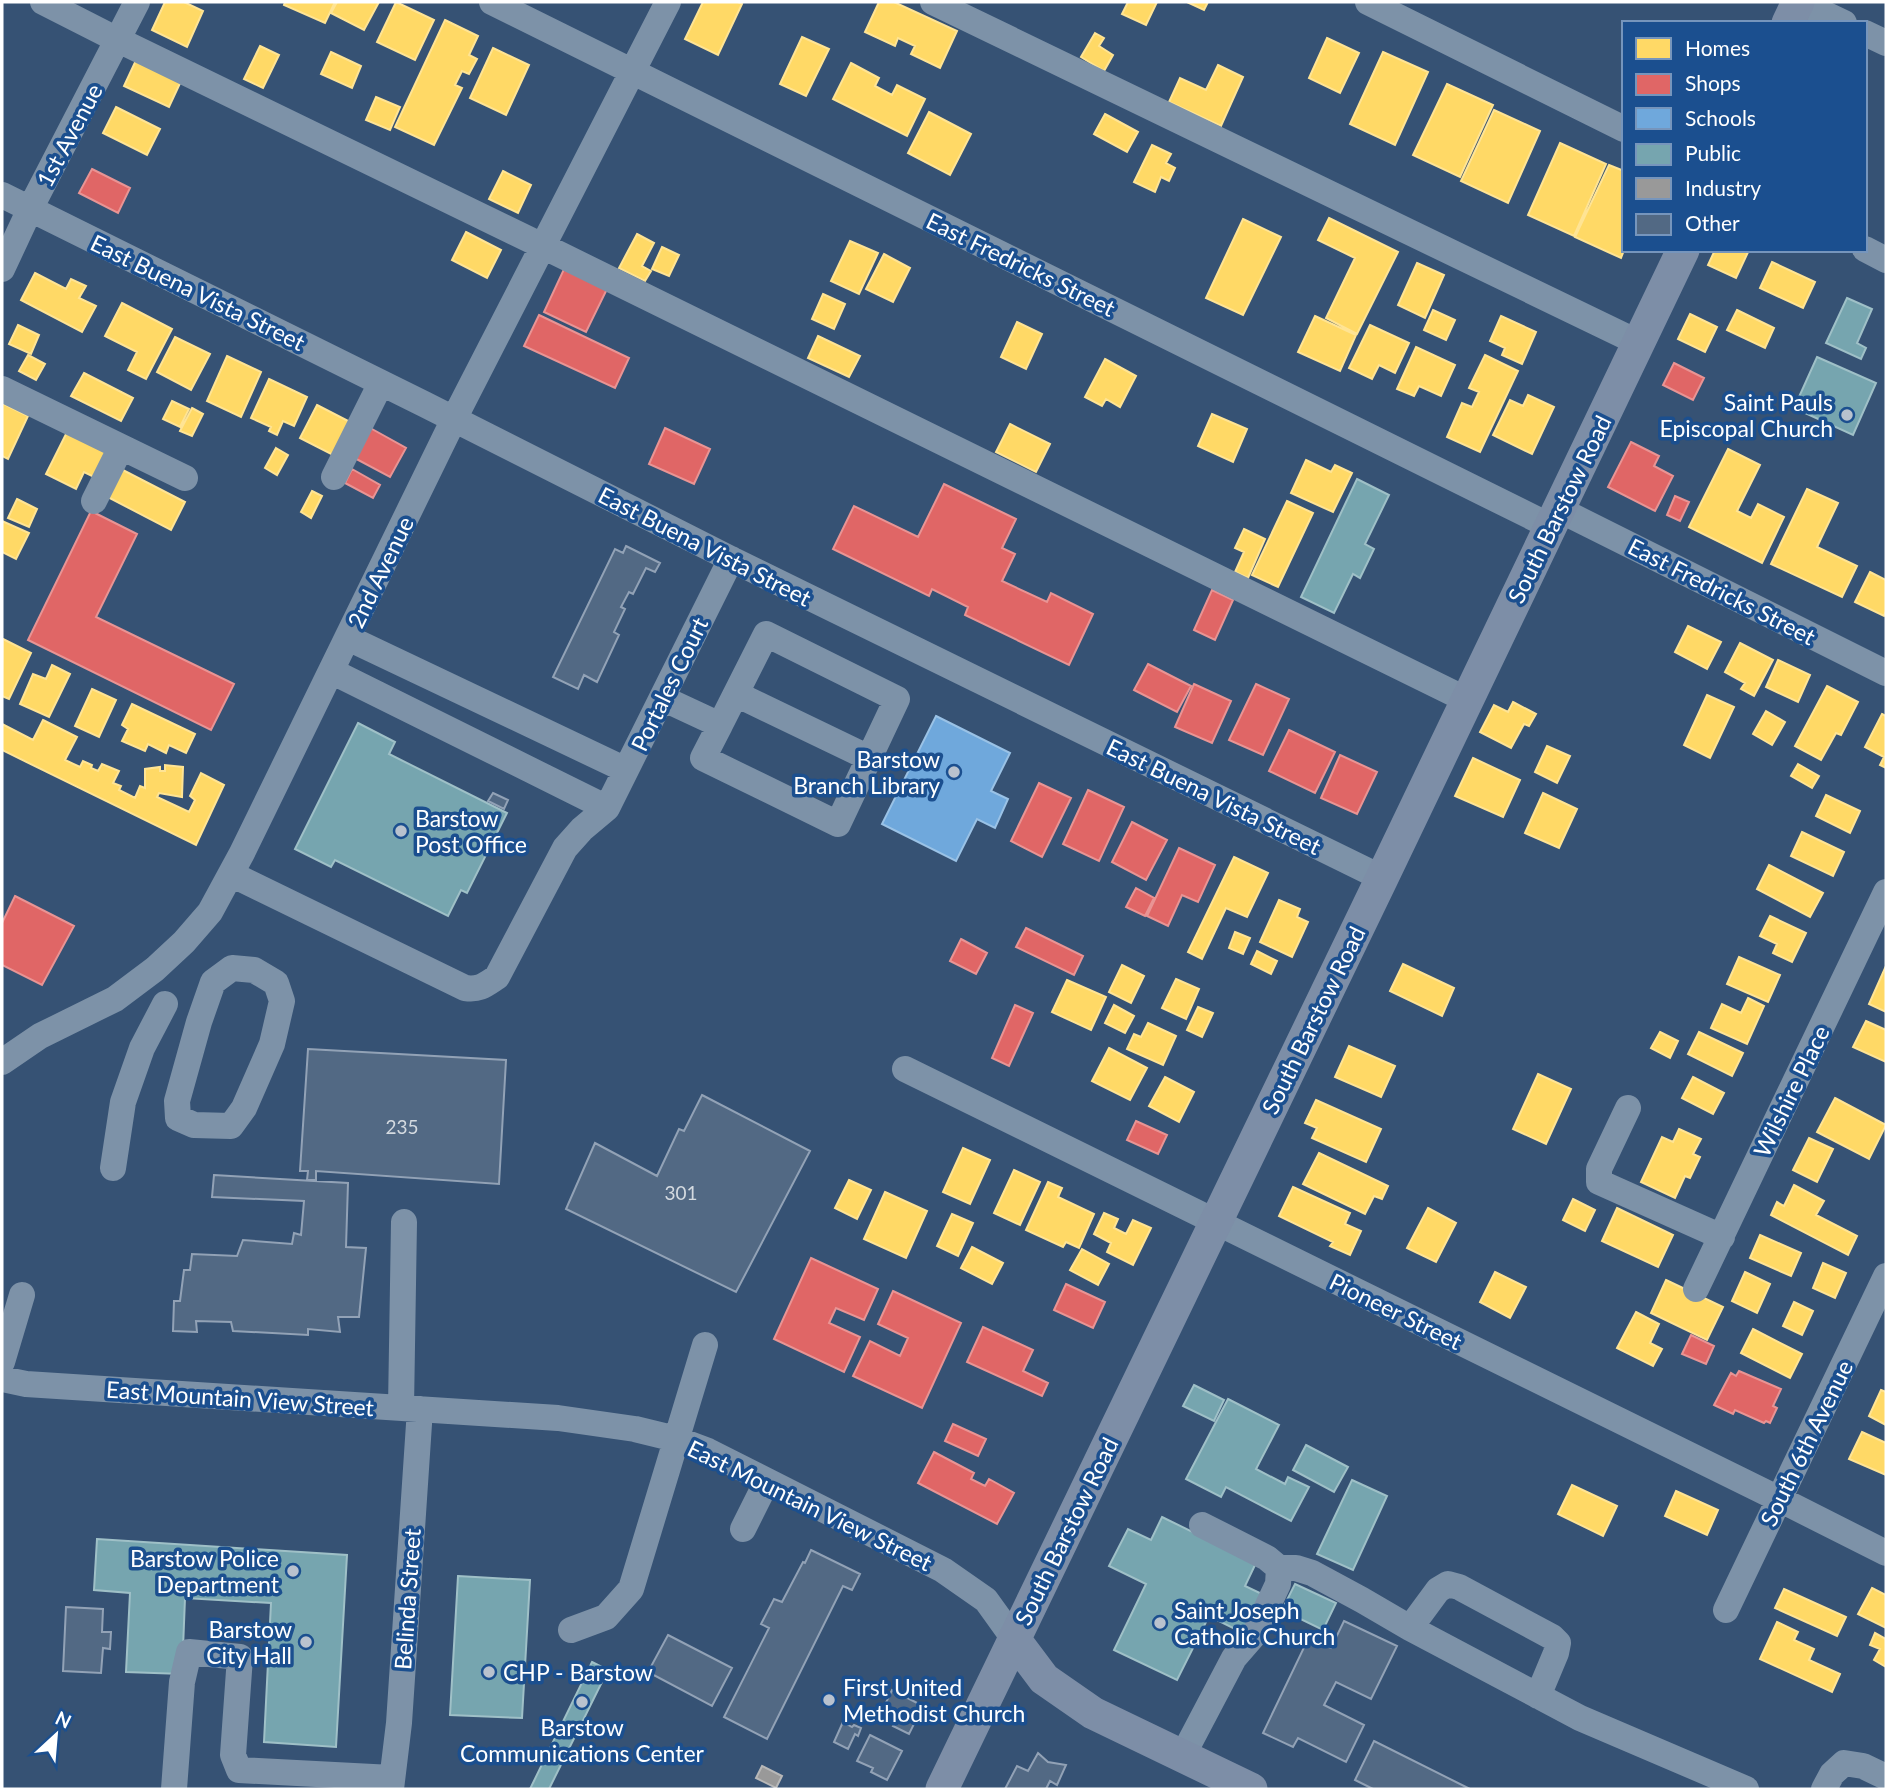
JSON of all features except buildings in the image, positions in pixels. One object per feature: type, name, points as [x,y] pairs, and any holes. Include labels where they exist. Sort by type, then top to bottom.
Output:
[{"type":"main road","points":[[1789,21],[1799,2]]},
{"type":"main road","name":"South Barstow Road","points":[[942,1789],[1682,252]]},
{"type":"main road","name":"East Mountain View Street","points":[[1014,1639],[1044,1679],[1093,1713],[1251,1789]]},
{"type":"street","points":[[43,2],[1468,700]]},
{"type":"street","name":"1st Avenue","points":[[2,269],[137,2]]},
{"type":"street","name":"East Fredricks Street","points":[[492,2],[633,73],[1554,517],[1886,673]]},
{"type":"street","name":"2nd Avenue","points":[[2,1062],[40,1036],[115,999],[165,960],[210,912],[348,638],[454,419],[668,2]]},
{"type":"street","points":[[933,2],[1639,343]]},
{"type":"street","points":[[1368,2],[1622,128]]},
{"type":"street","points":[[1799,2],[1840,21]]},
{"type":"street","points":[[1867,34],[1886,43]]},
{"type":"street","name":"East Buena Vista Street","points":[[2,195],[731,559],[1382,878]]},
{"type":"street","points":[[1867,251],[1886,260]]},
{"type":"street","points":[[334,477],[381,383]]},
{"type":"street","points":[[2,389],[185,478]]},
{"type":"street","points":[[94,501],[121,447]]},
{"type":"street","name":"Portales Court","points":[[607,808],[731,559]]},
{"type":"street","points":[[766,634],[897,699],[838,824],[704,758],[736,694],[766,634]]},
{"type":"street","points":[[348,638],[626,770]]},
{"type":"street","points":[[231,874],[465,988],[476,989],[497,977],[565,848],[582,828],[607,808],[331,671]]},
{"type":"street","points":[[736,694],[869,758]]},
{"type":"street","points":[[662,698],[720,725]]},
{"type":"street","name":"Wilshire Place","points":[[1696,1289],[1886,892]]},
{"type":"street","points":[[232,968],[254,970],[276,983],[282,1001],[272,1044],[244,1108],[231,1126],[194,1125],[178,1118],[177,1101],[200,1022],[213,982],[232,968]]},
{"type":"street","points":[[138,981],[176,1013],[200,1022]]},
{"type":"street","points":[[113,1168],[123,1102],[142,1048],[165,1004]]},
{"type":"street","name":"Pioneer Street","points":[[905,1069],[1886,1553]]},
{"type":"street","points":[[1628,1108],[1599,1170],[1600,1182],[1721,1237]]},
{"type":"street","name":"Belinda Street","points":[[392,1783],[399,1723],[410,1409],[404,1222]]},
{"type":"street","name":"South 6th Avenue","points":[[1726,1610],[1886,1276]]},
{"type":"street","points":[[2,1362],[22,1295]]},
{"type":"street","points":[[571,1630],[606,1618],[631,1589],[705,1345]]},
{"type":"street","name":"East Mountain View Street","points":[[2,1379],[26,1384],[558,1418],[635,1429],[676,1439],[708,1451],[943,1570],[986,1600],[1014,1639]]},
{"type":"street","points":[[743,1529],[767,1481]]},
{"type":"street","points":[[1202,1525],[1266,1558],[1279,1568],[1296,1568],[1312,1573],[1580,1718],[1746,1789]]},
{"type":"street","points":[[1183,1755],[1234,1658],[1254,1635],[1278,1584],[1279,1568]]},
{"type":"street","points":[[1410,1628],[1438,1590],[1448,1584],[1459,1587],[1552,1637],[1558,1643],[1538,1696]]},
{"type":"street","points":[[174,1789],[182,1682],[189,1652],[240,1657],[233,1755],[239,1770],[392,1783]]},
{"type":"street","points":[[1824,1789],[1832,1774],[1844,1763],[1863,1766],[1886,1777]]},
{"type":"place","name":"Saint Pauls Episcopal Church","points":[[1847,415]]},
{"type":"place","name":"Barstow Branch Library","points":[[954,772]]},
{"type":"place","name":"Barstow Post Office","points":[[401,831]]},
{"type":"place","name":"Barstow Police Department","points":[[293,1571]]},
{"type":"place","name":"Saint Joseph Catholic Church","points":[[1160,1623]]},
{"type":"place","name":"Barstow City Hall","points":[[306,1642]]},
{"type":"place","name":"CHP - Barstow","points":[[489,1672]]},
{"type":"place","name":"First United Methodist Church","points":[[829,1700]]},
{"type":"place","name":"Barstow Communications Center","points":[[582,1702]]}]
